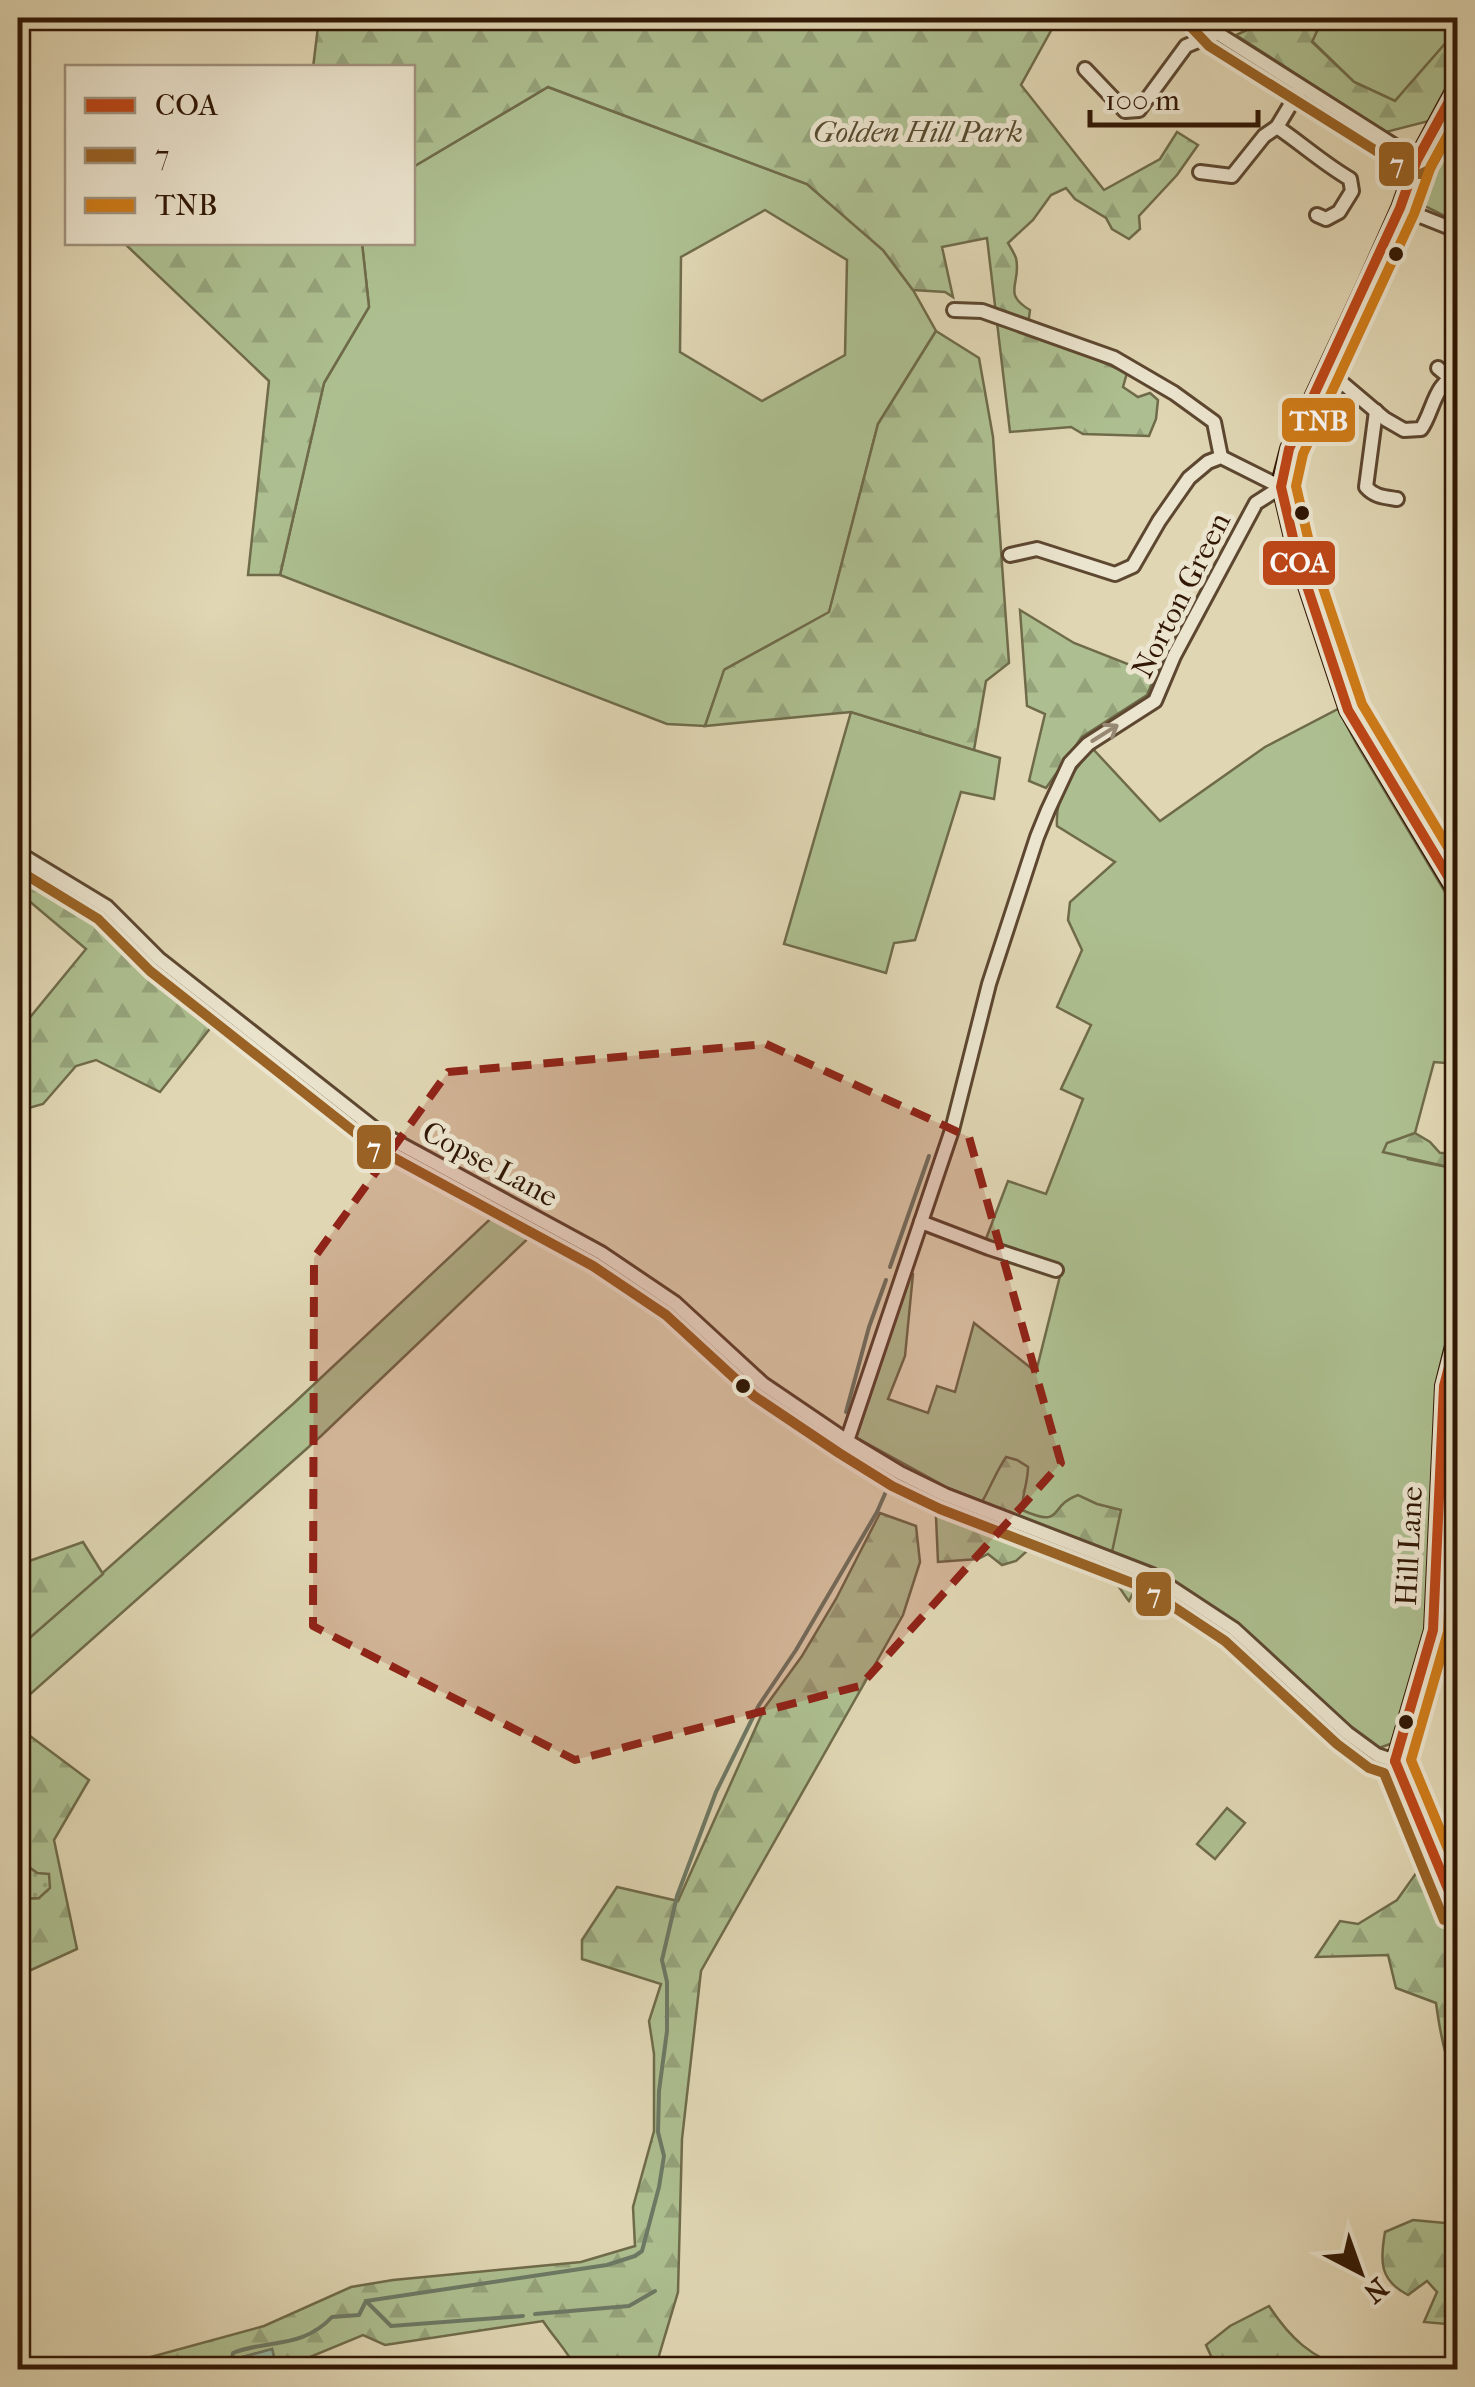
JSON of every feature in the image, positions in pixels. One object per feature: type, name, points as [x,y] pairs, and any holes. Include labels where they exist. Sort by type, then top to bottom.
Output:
[{"type":"main road","points":[[1458,84],[1417,160],[1400,208],[1289,450],[1282,486],[1298,559],[1348,710],[1458,894]]},
{"type":"main road","name":"Hill Lane","points":[[1395,1761],[1433,1630],[1444,1386],[1458,1330]]},
{"type":"main road","points":[[1395,1761],[1458,1914]]},
{"type":"street","points":[[1204,18],[1217,33],[1417,160]]},
{"type":"street","points":[[1085,69],[1125,112],[1139,110],[1186,46],[1217,33]]},
{"type":"street","points":[[1200,172],[1234,182],[1264,136],[1277,127],[1301,87]]},
{"type":"street","points":[[1277,127],[1350,179],[1352,191],[1339,212],[1326,219],[1317,215]]},
{"type":"street","points":[[1400,208],[1458,231]]},
{"type":"street","points":[[954,310],[982,311],[1114,358],[1214,422],[1222,457]]},
{"type":"street","points":[[1438,368],[1454,377]]},
{"type":"street","points":[[1327,370],[1376,412],[1404,430],[1420,429],[1428,420],[1442,384],[1454,377]]},
{"type":"street","points":[[1376,412],[1366,487],[1378,497],[1396,499]]},
{"type":"street","points":[[1010,554],[1037,549],[1115,574],[1133,566],[1189,478],[1208,462],[1222,457],[1282,486]]},
{"type":"street","name":"Norton Green","points":[[847,1441],[952,1130],[989,984],[1048,810],[1070,763],[1088,744],[1155,701],[1174,656],[1256,503],[1282,486]]},
{"type":"street","name":"Copse Lane","points":[[18,853],[107,907],[172,970],[380,1133],[601,1253],[675,1304],[762,1384],[847,1441],[946,1495],[1152,1575],[1234,1629],[1346,1733],[1395,1761]]},
{"type":"street","points":[[922,1222],[1056,1270]]},
{"type":"highlighted area","points":[[766,1044],[969,1137],[1061,1463],[860,1686],[575,1760],[313,1626],[314,1258],[448,1072]]},
{"type":"green space","name":"Golden Hill Park","points":[[319,18],[1058,18],[1021,85],[1104,190],[1160,159],[1177,132],[1198,145],[1177,175],[1139,216],[1140,229],[1129,239],[1066,188],[1051,195],[1033,220],[1008,243],[1016,258],[1014,293],[1030,310],[1027,333],[1127,373],[1123,387],[1138,397],[1150,393],[1158,400],[1149,436],[1083,434],[1071,427],[1010,432],[987,238],[942,247],[953,297],[945,292],[913,290],[883,250],[807,184],[548,87],[415,166],[415,65],[313,65]]},
{"type":"green space","points":[[1274,18],[1323,18],[1312,42],[1354,82],[1395,101],[1457,30],[1457,70],[1429,121],[1386,132],[1236,35]]},
{"type":"green space","points":[[1323,18],[1457,18],[1457,30],[1395,101],[1354,82],[1312,41]]},
{"type":"green space","points":[[548,87],[807,184],[883,250],[913,290],[936,331],[878,424],[829,613],[725,669],[705,726],[667,724],[280,575],[324,383],[369,307],[362,245],[415,245],[415,166]],"holes":[[[765,210],[847,260],[845,355],[762,401],[680,352],[681,257]]]},
{"type":"green space","points":[[1457,101],[1457,222],[1423,205],[1418,196],[1437,138]]},
{"type":"green space","points":[[126,245],[362,245],[369,307],[324,383],[280,575],[248,575],[269,381]]},
{"type":"green space","points":[[936,331],[979,358],[993,437],[1009,663],[986,681],[974,750],[851,712],[705,726],[724,670],[829,612],[878,424]]},
{"type":"green space","points":[[1020,610],[1074,643],[1130,665],[1162,659],[1147,695],[1082,737],[1046,788],[1029,781],[1045,714],[1027,706]]},
{"type":"green space","points":[[1338,709],[1457,912],[1457,1064],[1434,1062],[1408,1159],[1457,1169],[1457,1307],[1441,1380],[1427,1632],[1393,1743],[1379,1748],[1350,1729],[1237,1623],[1153,1568],[950,1489],[850,1434],[905,1270],[913,1274],[905,1356],[888,1399],[928,1413],[937,1386],[955,1392],[974,1323],[1036,1372],[1062,1268],[984,1244],[1008,1181],[1046,1194],[1083,1099],[1061,1089],[1091,1025],[1057,1007],[1082,950],[1068,920],[1070,902],[1115,862],[1057,826],[1059,803],[1071,775],[1093,749],[1160,821],[1265,747]]},
{"type":"green space","points":[[851,712],[1000,758],[994,799],[961,792],[915,940],[894,943],[886,973],[784,944]]},
{"type":"green space","points":[[18,861],[104,917],[153,965],[219,1017],[160,1092],[96,1060],[76,1066],[43,1104],[18,1111],[18,1032],[86,949],[22,895],[18,887]]},
{"type":"green space","points":[[1415,1133],[1440,1153],[1457,1153],[1457,1169],[1383,1152],[1387,1143]]},
{"type":"green space","points":[[502,1208],[539,1228],[321,1436],[18,1705],[18,1648],[293,1404]]},
{"type":"green space","points":[[1006,1457],[1028,1467],[1022,1510],[1050,1517],[1078,1495],[1121,1510],[1112,1552],[1147,1566],[1129,1601],[1116,1584],[1084,1559],[1068,1566],[1028,1550],[1016,1561],[1002,1565],[988,1554],[978,1559],[938,1562],[936,1517],[947,1504],[975,1514]]},
{"type":"green space","points":[[880,1513],[916,1526],[920,1562],[903,1615],[701,1971],[682,2139],[678,2292],[655,2369],[576,2369],[543,2321],[385,2345],[363,2335],[281,2369],[277,2369],[272,2349],[199,2369],[103,2370],[264,2326],[351,2287],[581,2262],[635,2246],[633,2207],[654,2131],[654,2054],[649,2021],[661,1984],[582,1959],[582,1940],[617,1887],[678,1901],[765,1707],[836,1599]]},
{"type":"green space","points":[[83,1542],[103,1574],[18,1648],[18,1565]]},
{"type":"green space","points":[[18,1727],[89,1780],[54,1840],[77,1949],[18,1976],[18,1899],[39,1898],[37,1873],[18,1859]]},
{"type":"green space","points":[[1227,1808],[1245,1823],[1215,1859],[1197,1844]]},
{"type":"green space","points":[[1425,1856],[1457,1940],[1452,2042],[1457,2058],[1457,2086],[1436,2003],[1396,1988],[1388,1955],[1316,1957],[1340,1921],[1358,1924],[1397,1900]]},
{"type":"green space","points":[[18,1859],[37,1873],[49,1874],[50,1888],[39,1898],[18,1899]]},
{"type":"green space","points":[[1413,2220],[1457,2220],[1457,2325],[1424,2322],[1437,2292],[1427,2281],[1408,2295],[1391,2283],[1384,2269],[1385,2232]]},
{"type":"green space","points":[[1269,2306],[1303,2345],[1323,2359],[1349,2369],[1217,2369],[1206,2345],[1230,2326]]},
{"type":"shaded area","points":[[272,2349],[277,2369],[199,2369]]},
{"type":"waterway","points":[[890,1267],[929,1156]]},
{"type":"waterway","points":[[846,1412],[886,1280]]},
{"type":"waterway","points":[[366,2301],[607,2265],[642,2251],[664,2156],[658,2132],[667,2031],[667,1982],[662,1960],[677,1896],[716,1792],[759,1705],[796,1650],[888,1487]]},
{"type":"waterway","points":[[535,2314],[629,2306],[655,2291]]},
{"type":"waterway","points":[[366,2301],[391,2326],[523,2316]]},
{"type":"waterway","points":[[229,2370],[233,2353],[297,2339],[332,2317],[359,2315],[366,2301]]},
{"type":"transit line","name":"7","points":[[1192,28],[1209,46],[1413,174],[1429,170],[1458,117]]},
{"type":"transit line","name":"COA","points":[[1458,85],[1417,160],[1400,208],[1289,449],[1281,487],[1298,559],[1348,710],[1458,893]]},
{"type":"transit line","name":"TNB","points":[[1458,117],[1431,166],[1414,214],[1303,454],[1296,486],[1312,555],[1362,704],[1458,864]]},
{"type":"transit line","name":"7","points":[[18,870],[98,919],[150,971],[372,1146],[593,1266],[666,1315],[754,1396],[839,1453],[892,1486],[940,1509],[1145,1588],[1225,1641],[1337,1744],[1369,1768],[1384,1773],[1444,1920]]},
{"type":"transit line","name":"COA","points":[[1395,1761],[1433,1630],[1444,1386],[1458,1332]]},
{"type":"transit line","name":"TNB","points":[[1458,1420],[1448,1632],[1411,1760],[1458,1873]]},
{"type":"transit line","name":"COA","points":[[1395,1761],[1458,1913]]}]
